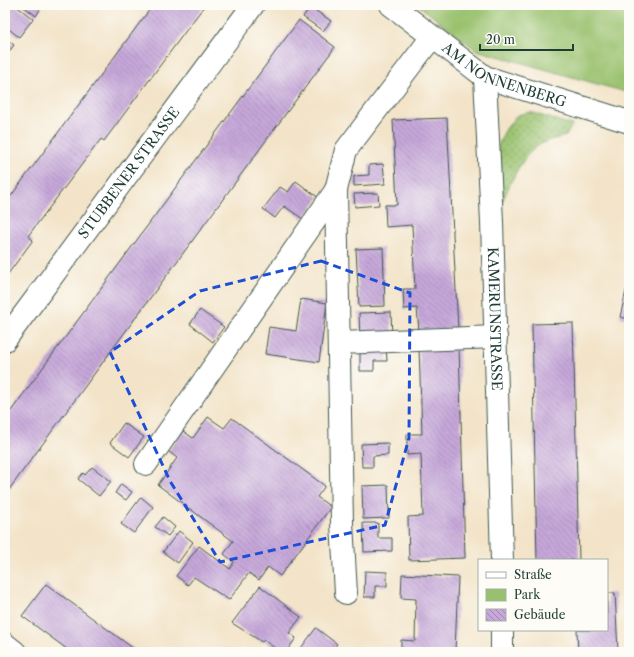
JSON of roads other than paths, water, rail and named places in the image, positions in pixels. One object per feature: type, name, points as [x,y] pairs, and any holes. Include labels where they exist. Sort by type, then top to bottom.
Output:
[{"type":"street","name":"STUBBENER STRASSE","points":[[5,340],[254,5]]},
{"type":"street","name":"AM NONNENBERG","points":[[391,5],[485,77],[629,122]]},
{"type":"street","points":[[346,593],[342,523],[336,190],[346,150],[432,37]]},
{"type":"street","name":"KAMERUNSTRASSE","points":[[485,77],[492,214],[502,559]]},
{"type":"street","points":[[146,464],[336,190]]},
{"type":"street","points":[[339,343],[496,337]]},
{"type":"street","points":[[502,631],[502,652]]},
{"type":"street","points":[[5,644],[15,652]]}]
